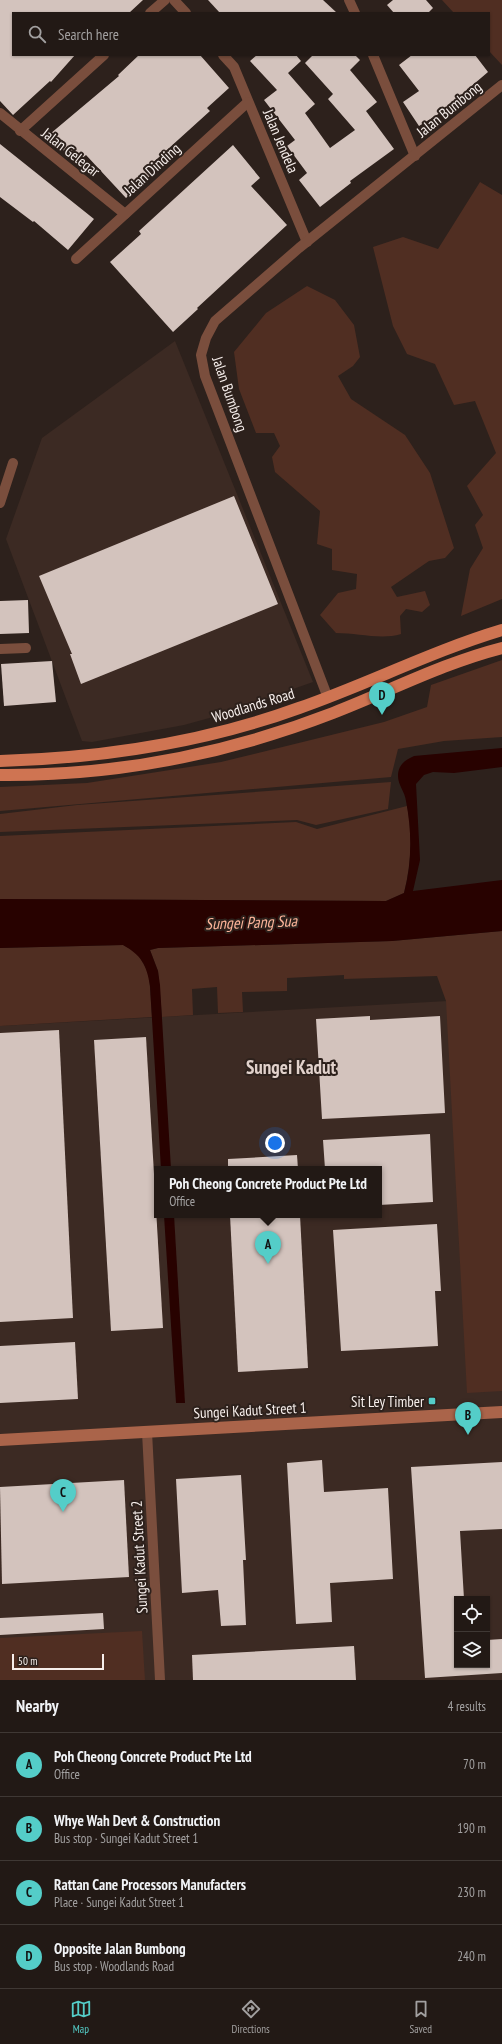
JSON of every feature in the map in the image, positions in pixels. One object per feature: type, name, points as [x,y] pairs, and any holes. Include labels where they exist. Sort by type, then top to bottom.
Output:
[{"type":"main road","name":"Woodlands Road","points":[[0,761],[70,758],[150,747],[224,732],[328,698],[433,653],[502,630]]},
{"type":"main road","points":[[0,775],[95,771],[147,764],[229,747],[333,713],[458,661],[502,648]]},
{"type":"street","points":[[151,12],[165,0]]},
{"type":"street","points":[[174,0],[185,12]]},
{"type":"street","points":[[349,0],[355,12]]},
{"type":"street","points":[[20,131],[103,56]]},
{"type":"street","name":"Jalan Jendela","points":[[225,56],[234,67],[307,242]]},
{"type":"street","name":"Jalan Bumbong","points":[[373,56],[415,156]]},
{"type":"street","name":"Jalan Bumbong","points":[[328,698],[206,376],[201,355],[206,338],[216,321],[307,242],[502,85]]},
{"type":"street","name":"Jalan Dinding","points":[[76,259],[248,102]]},
{"type":"street","name":"Jalan Gelegar","points":[[0,113],[20,131],[125,214]]},
{"type":"street","points":[[0,503],[13,463]]},
{"type":"street","points":[[0,649],[26,648]]},
{"type":"street","name":"Sungei Kadut Street 1","points":[[0,1440],[502,1412]]},
{"type":"street","name":"Sungei Kadut Street 2","points":[[148,1432],[160,1680]]},
{"type":"shaded area","points":[[442,0],[502,0],[502,65],[490,52],[490,12],[453,12]]},
{"type":"shaded area","points":[[480,182],[502,195],[502,599],[461,616],[470,569],[483,548],[475,525],[483,515],[467,486],[496,453],[475,401],[454,405],[435,364],[407,354],[393,326],[373,247],[403,237],[438,249]]},
{"type":"shaded area","points":[[307,286],[335,300],[354,325],[360,357],[353,366],[338,376],[351,399],[405,435],[430,473],[454,548],[445,558],[429,561],[391,587],[397,597],[425,591],[430,605],[422,612],[406,609],[400,616],[401,634],[393,636],[377,636],[336,633],[320,615],[338,593],[356,589],[357,574],[332,570],[332,549],[317,544],[320,511],[275,472],[272,457],[280,446],[274,433],[256,433],[239,389],[234,352],[266,313]]},
{"type":"shaded area","points":[[175,341],[313,682],[213,717],[184,725],[92,742],[82,741],[6,539],[42,438]]},
{"type":"shaded area","points":[[502,660],[502,737],[444,741],[398,749],[391,777],[0,811],[0,787],[87,783],[221,762],[384,722],[427,707],[431,685]]},
{"type":"shaded area","points":[[391,782],[388,809],[316,825],[297,820],[0,832],[0,814],[77,805]]},
{"type":"shaded area","points":[[407,806],[411,839],[410,861],[404,893],[386,901],[0,899],[0,836],[296,822],[317,829]]},
{"type":"shaded area","points":[[502,931],[502,1391],[467,1393],[446,1001],[437,976],[344,979],[344,975],[287,978],[287,991],[242,992],[243,1012],[218,1013],[217,987],[192,989],[193,1015],[162,1017],[158,971],[150,950],[158,948],[392,941]]},
{"type":"shaded area","points":[[123,945],[137,952],[149,974],[152,1017],[0,1026],[0,948]]},
{"type":"shaded area","points":[[502,998],[502,1680],[0,1680],[0,1026]]},
{"type":"shaded area","points":[[142,1631],[145,1680],[0,1680],[0,1638]]},
{"type":"water","name":"Sungei Pang Sua","points":[[502,748],[502,767],[454,773],[433,772],[424,775],[416,784],[420,860],[413,891],[502,880],[502,931],[392,941],[158,948],[150,950],[158,971],[160,985],[171,1166],[161,1166],[150,986],[147,972],[142,961],[123,945],[0,948],[0,899],[386,901],[404,893],[407,882],[410,859],[410,836],[408,813],[405,798],[398,779],[398,772],[405,761],[414,756]]},
{"type":"water","points":[[164,1218],[174,1218],[185,1403],[176,1403]]},
{"type":"building","points":[[0,0],[143,0],[130,12],[12,12],[12,56],[74,56],[51,82],[50,81],[13,115],[0,101]]},
{"type":"building","points":[[208,0],[323,0],[336,12],[219,12]]},
{"type":"building","points":[[393,0],[426,0],[433,8],[429,12],[393,12],[387,5]]},
{"type":"building","points":[[138,56],[201,56],[229,88],[207,108],[210,111],[147,168],[152,174],[126,198],[86,155],[75,164],[50,134],[119,76],[118,75]]},
{"type":"building","points":[[256,56],[297,56],[301,61],[288,73],[315,104],[305,113],[330,148],[355,130],[328,99],[333,94],[305,63],[312,56],[356,56],[360,60],[350,70],[377,102],[366,111],[394,149],[350,181],[351,183],[320,207],[299,180],[307,173],[287,146],[295,140],[264,100],[277,90],[250,61]]},
{"type":"building","points":[[411,56],[476,56],[488,72],[440,113],[419,126],[403,102],[419,91],[399,65]]},
{"type":"building","points":[[0,144],[94,219],[68,250],[34,221],[33,222],[0,197]]},
{"type":"building","points":[[233,145],[260,178],[251,186],[287,225],[173,332],[110,262],[141,234],[139,231]]},
{"type":"building","points":[[234,496],[278,604],[81,684],[70,654],[72,654],[39,576]]},
{"type":"building","points":[[28,600],[29,633],[0,634],[0,601]]},
{"type":"building","points":[[52,661],[56,702],[4,706],[1,664]]},
{"type":"building","points":[[370,1016],[370,1020],[440,1016],[445,1113],[322,1119],[316,1019]]},
{"type":"building","points":[[59,1030],[73,1318],[0,1322],[0,1033]]},
{"type":"building","points":[[146,1037],[154,1174],[154,1218],[157,1218],[163,1328],[111,1331],[94,1040]]},
{"type":"building","points":[[430,1134],[433,1202],[382,1205],[382,1166],[325,1166],[323,1140]]},
{"type":"building","points":[[297,1155],[298,1166],[228,1166],[228,1159]]},
{"type":"building","points":[[230,1218],[300,1218],[308,1368],[238,1372]]},
{"type":"building","points":[[437,1224],[441,1291],[435,1291],[438,1346],[341,1351],[333,1230]]},
{"type":"building","points":[[75,1342],[78,1399],[0,1403],[0,1346]]},
{"type":"building","points":[[322,1460],[324,1492],[388,1488],[393,1579],[330,1583],[332,1622],[296,1624],[287,1463]]},
{"type":"building","points":[[502,1462],[502,1529],[460,1531],[464,1596],[454,1596],[454,1668],[490,1668],[490,1640],[502,1639],[502,1673],[425,1678],[411,1467]]},
{"type":"building","points":[[241,1475],[246,1560],[243,1560],[246,1625],[221,1626],[218,1590],[182,1593],[176,1479]]},
{"type":"building","points":[[124,1480],[129,1577],[2,1584],[0,1487]]},
{"type":"building","points":[[103,1613],[104,1629],[0,1635],[0,1618]]},
{"type":"building","points":[[354,1646],[356,1680],[193,1680],[192,1655]]},
{"type":"place","name":"Opposite Jalan Bumbong","points":[[382,715]]},
{"type":"place","name":"Poh Cheong Concrete Product Pte Ltd","points":[[268,1264]]},
{"type":"place","name":"Sit Ley Timber","points":[[432,1401]]},
{"type":"place","name":"Whye Wah Devt & Construction","points":[[468,1435]]},
{"type":"place","name":"Rattan Cane Processors Manufacters","points":[[63,1512]]},
{"type":"district","name":"Sungei Kadut","points":[[291,1067]]}]
